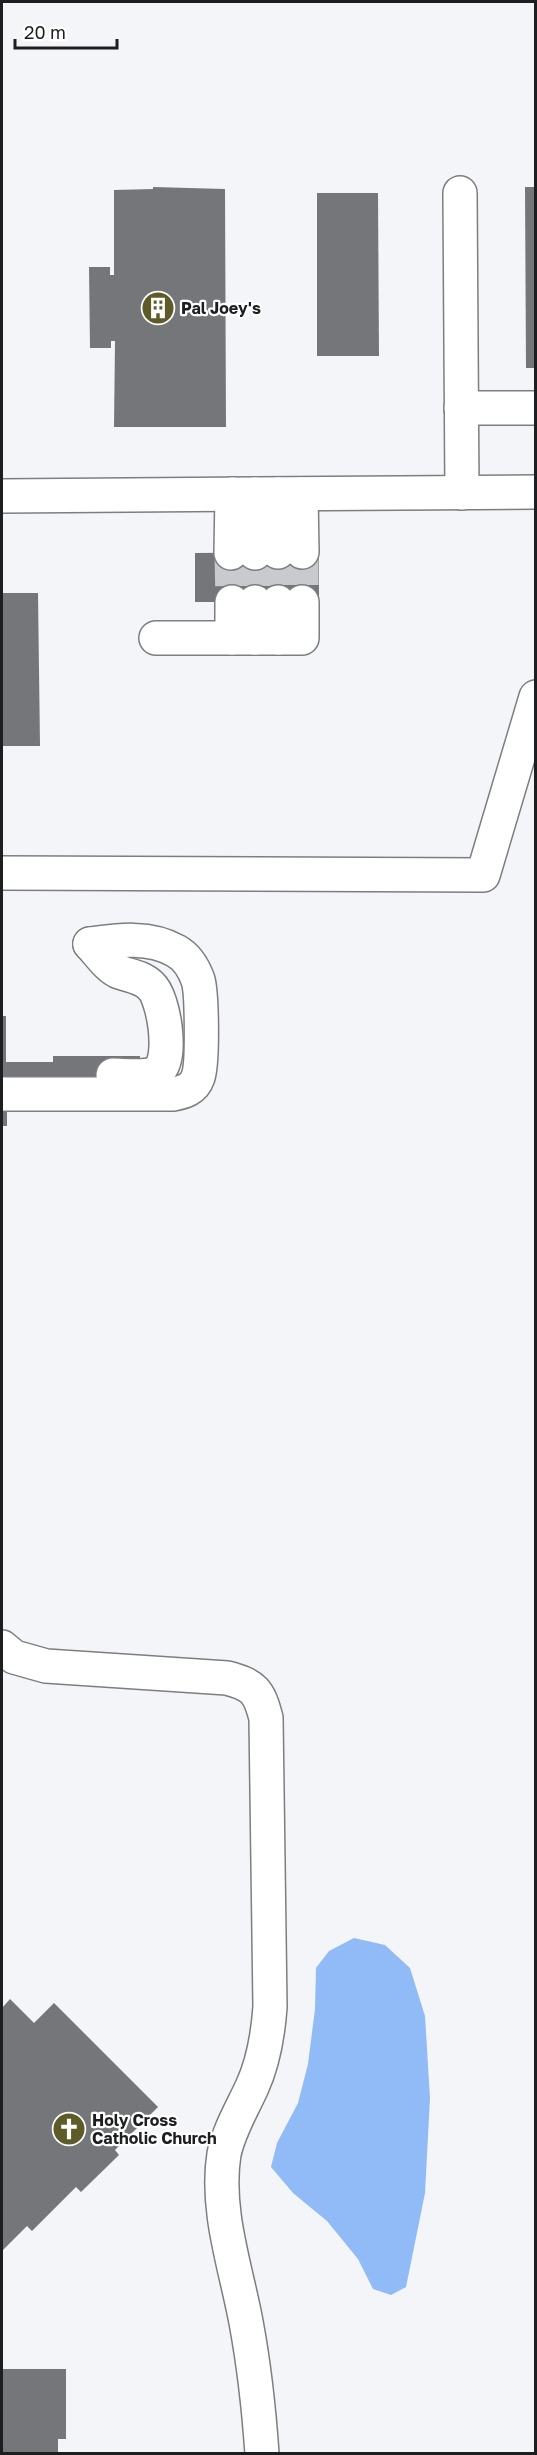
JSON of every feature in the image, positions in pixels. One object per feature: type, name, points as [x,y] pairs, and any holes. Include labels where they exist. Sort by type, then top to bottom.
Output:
[{"type":"lane","points":[[459,193],[462,493]]},
{"type":"lane","points":[[461,408],[536,408]]},
{"type":"lane","points":[[2,496],[536,492]]},
{"type":"lane","points":[[267,494],[267,552],[267,494]]},
{"type":"lane","points":[[156,638],[255,638],[302,638],[267,602],[255,638]]},
{"type":"lane","points":[[2,873],[483,875],[536,697]]},
{"type":"lane","points":[[2,1073],[152,1074],[164,1063],[164,1021],[160,1001],[152,986],[133,975],[116,970],[90,944],[121,940],[159,944],[178,952],[191,965],[199,982],[200,998],[200,1066],[198,1077],[192,1087],[173,1094],[2,1094]]},
{"type":"lane","points":[[2,1647],[14,1658],[46,1666],[227,1678],[246,1683],[261,1697],[266,1718],[270,2007],[267,2046],[253,2086],[234,2121],[224,2155],[223,2200],[246,2324],[259,2413],[262,2454]]},
{"type":"water","points":[[354,1938],[385,1945],[410,1968],[425,2016],[430,2098],[425,2193],[406,2287],[391,2295],[373,2289],[358,2259],[327,2221],[293,2193],[271,2167],[277,2143],[298,2103],[308,2064],[315,2009],[316,1968],[329,1951]]},
{"type":"building","name":"Pal Joey's","points":[[153,187],[225,189],[226,427],[114,427],[115,341],[111,341],[111,348],[90,348],[89,267],[110,267],[110,275],[114,275],[114,190],[153,189]]},
{"type":"building","points":[[525,187],[536,187],[536,368],[526,368]]},
{"type":"building","points":[[317,193],[378,193],[379,356],[317,356]]},
{"type":"building","points":[[319,552],[319,602],[195,602],[195,553]]},
{"type":"building","points":[[2,593],[38,593],[40,746],[2,746]]},
{"type":"building","points":[[2,1016],[6,1016],[6,1062],[53,1062],[53,1056],[140,1056],[140,1112],[7,1112],[7,1126],[2,1126]]},
{"type":"building","name":"Holy Cross Catholic Church","points":[[10,1999],[34,2023],[54,2003],[158,2107],[115,2150],[119,2155],[81,2192],[76,2187],[32,2231],[27,2226],[2,2251],[2,2008]]},
{"type":"building","points":[[2,2369],[66,2369],[66,2439],[58,2439],[58,2454],[2,2454]]},
{"type":"tunnel","points":[[278,552],[278,602]]},
{"type":"tunnel","points":[[302,552],[302,602]]},
{"type":"tunnel","points":[[231,553],[232,602]]},
{"type":"tunnel","points":[[255,553],[255,602]]},
{"type":"place","name":"Pal Joey's","points":[[158,308]]},
{"type":"place","name":"Holy Cross Catholic Church","points":[[69,2129]]}]
